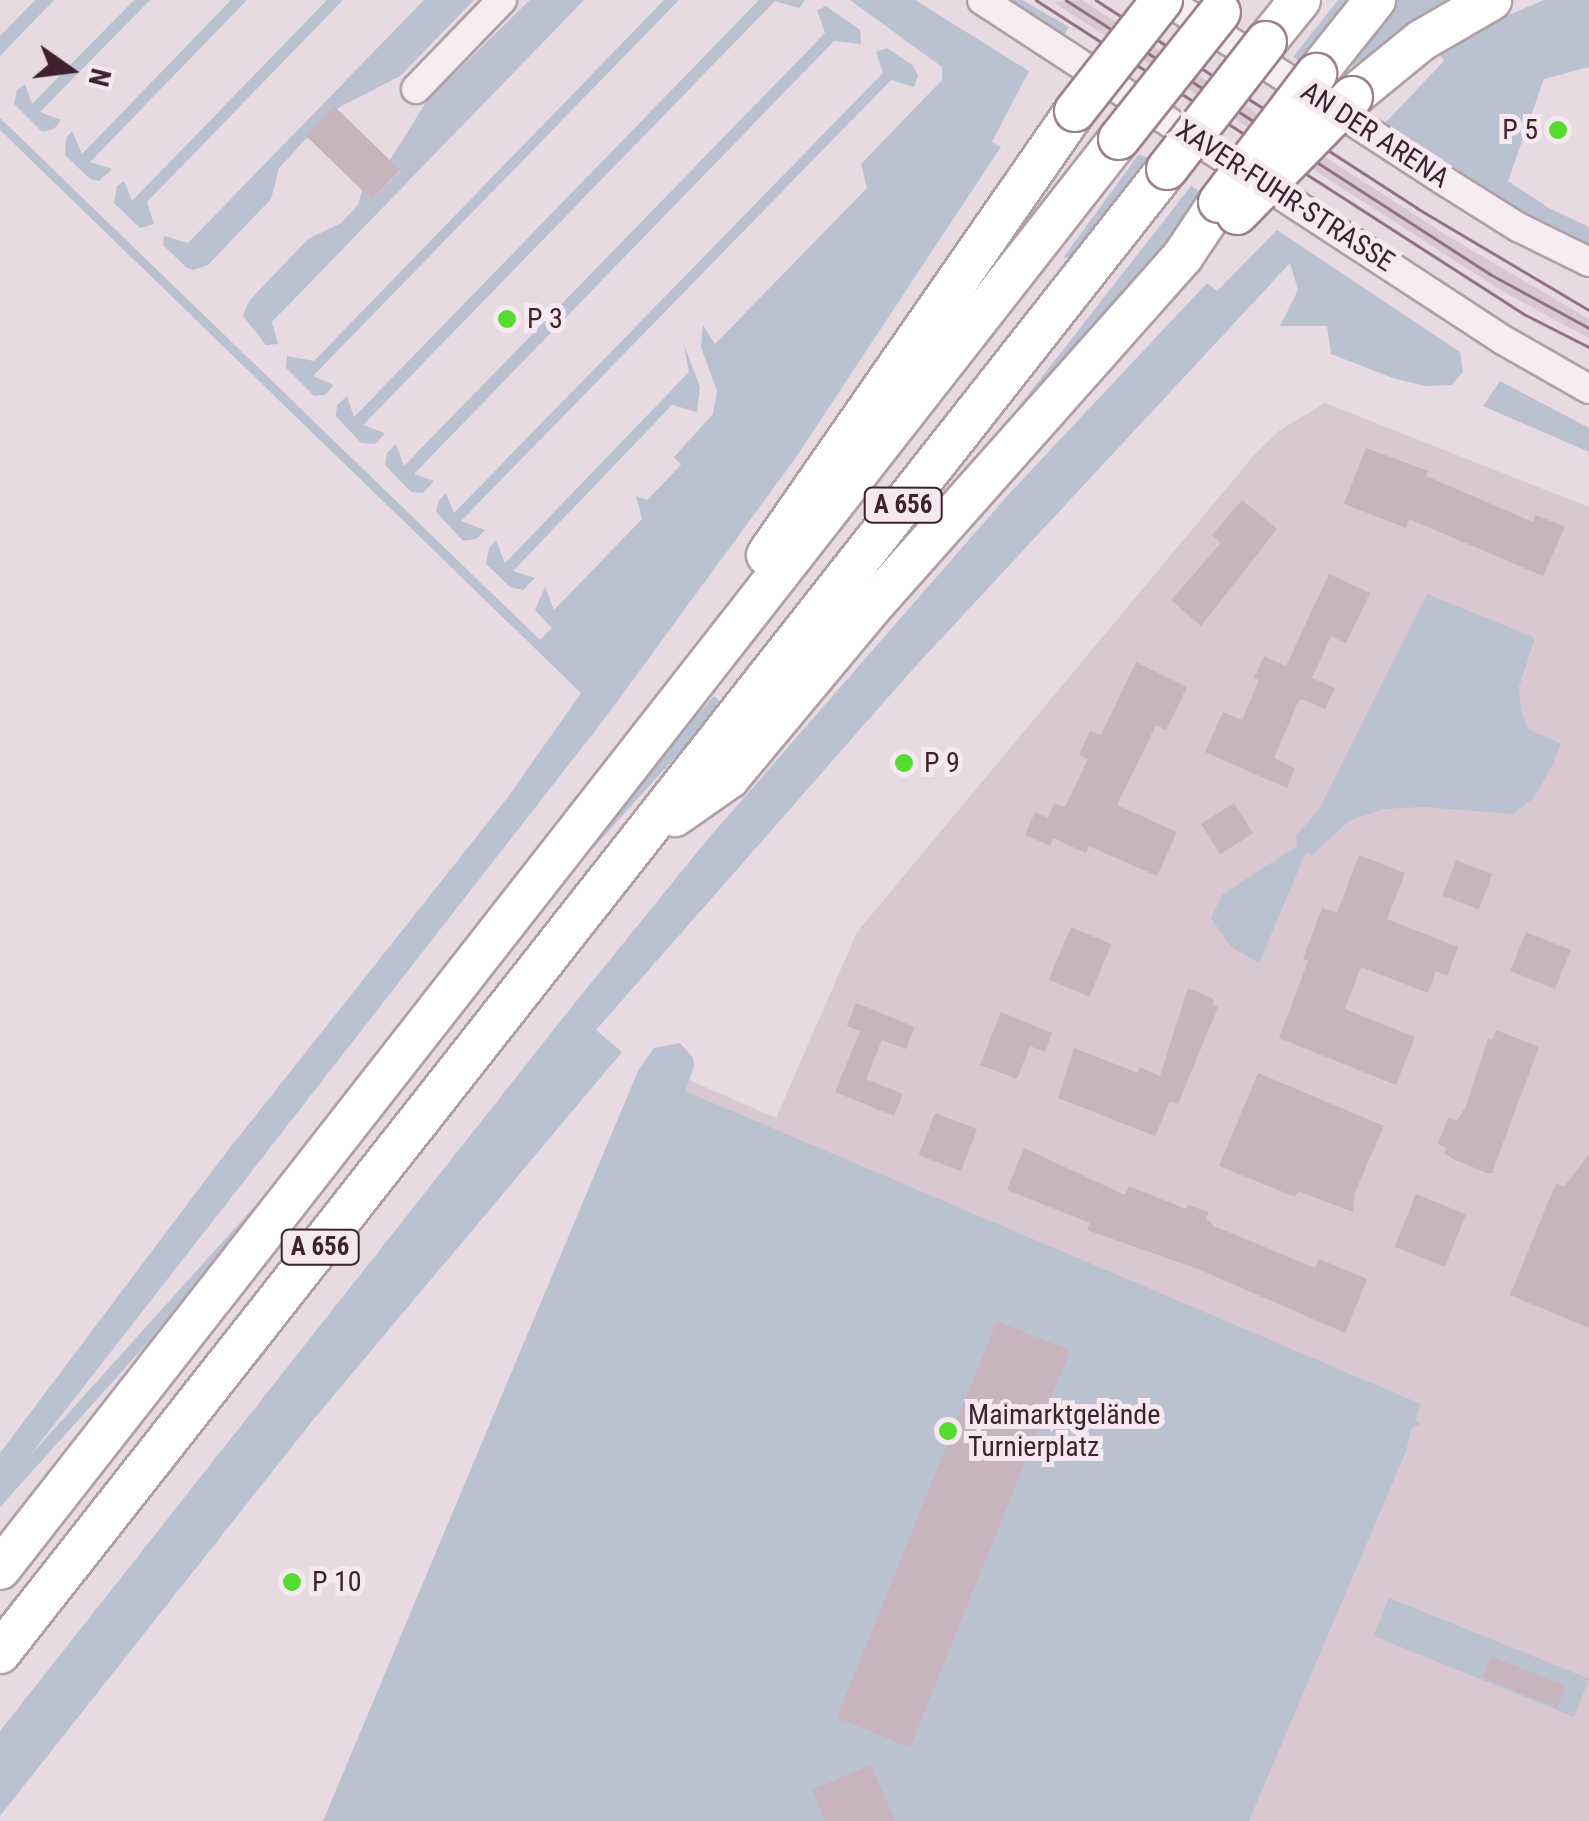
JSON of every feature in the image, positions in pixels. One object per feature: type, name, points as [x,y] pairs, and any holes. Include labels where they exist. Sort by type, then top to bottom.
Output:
[{"type":"highway","points":[[1068,106],[1128,0]]},
{"type":"highway","points":[[707,669],[774,542],[932,314],[955,254],[1068,106],[1164,0]]},
{"type":"highway","name":"A 656","points":[[0,1653],[1300,0]]},
{"type":"highway","points":[[1228,208],[1316,74],[1375,0]]},
{"type":"highway","points":[[639,841],[730,778],[875,603],[1228,208],[1422,40],[1491,0]]},
{"type":"highway","name":"A 656","points":[[0,1568],[1225,6]]},
{"type":"street","points":[[416,90],[502,0]]},
{"type":"street","name":"XAVER-FUHR-STRASSE","points":[[982,0],[1503,340],[1589,388]]},
{"type":"street","name":"AN DER ARENA","points":[[1164,0],[1488,208],[1589,262]]},
{"type":"shaded area","points":[[35,0],[54,0],[0,56],[0,36]]},
{"type":"shaded area","points":[[134,0],[150,0],[40,112],[61,120],[54,129],[42,132],[14,104],[17,90],[25,84],[32,104]]},
{"type":"shaded area","points":[[231,0],[247,0],[90,162],[112,169],[99,181],[90,179],[65,155],[66,138],[72,131],[82,154]]},
{"type":"shaded area","points":[[327,0],[343,0],[147,202],[154,224],[140,228],[114,203],[117,186],[124,181],[132,201]]},
{"type":"shaded area","points":[[424,0],[474,0],[400,76],[336,109],[279,168],[271,199],[208,265],[187,268],[163,245],[164,236],[188,243]]},
{"type":"shaded area","points":[[530,0],[584,0],[272,322],[278,344],[266,345],[243,316],[249,301],[308,239],[341,223],[358,205],[362,190],[372,199],[400,171],[390,160],[428,99]]},
{"type":"shaded area","points":[[664,0],[679,0],[313,376],[334,385],[325,395],[314,396],[286,368],[287,356],[314,361]]},
{"type":"shaded area","points":[[759,0],[805,0],[799,8],[775,1],[363,425],[385,433],[375,444],[361,443],[336,416],[337,405],[347,396],[354,417]]},
{"type":"shaded area","points":[[850,0],[915,0],[1029,71],[992,142],[1001,147],[794,460],[605,718],[0,1494],[0,1453],[225,1154],[508,797],[581,693],[0,130],[0,118],[540,640],[552,628],[535,610],[545,587],[554,610],[642,519],[636,496],[647,500],[681,465],[674,457],[713,414],[717,391],[701,347],[703,325],[715,344],[867,188],[861,164],[942,80],[942,67]]},
{"type":"shaded area","points":[[1006,0],[1022,0],[1069,27],[1064,35]]},
{"type":"shaded area","points":[[1082,0],[1446,235],[1589,319],[1589,338],[1502,291],[1053,2]]},
{"type":"shaded area","points":[[1338,0],[1354,0],[1304,64],[1293,57]]},
{"type":"shaded area","points":[[1397,0],[1462,0],[1359,67],[1353,66],[1352,56]]},
{"type":"shaded area","points":[[1544,0],[1589,0],[1589,67],[1544,79],[1508,181],[1549,208],[1589,227],[1589,246],[1548,227],[1385,123],[1444,61],[1438,52],[1467,33]]},
{"type":"shaded area","points":[[826,6],[860,30],[861,44],[834,41],[414,474],[434,481],[423,493],[411,492],[385,465],[387,453],[396,444],[404,466],[825,33],[817,10]]},
{"type":"shaded area","points":[[887,48],[912,65],[918,75],[914,87],[891,80],[461,521],[485,530],[476,539],[463,541],[436,512],[439,500],[446,493],[454,513],[883,73],[876,52]]},
{"type":"shaded area","points":[[1139,154],[1150,159],[1074,257],[1063,258]]},
{"type":"shaded area","points":[[1191,186],[1204,194],[1107,318],[970,469]]},
{"type":"shaded area","points":[[1277,230],[1460,352],[1463,372],[1452,385],[1426,386],[1393,378],[1331,354],[1327,326],[1280,326],[1298,290],[1290,263],[913,669],[596,1030],[622,1052],[313,1420],[0,1816],[0,1731],[570,1009],[707,840],[1008,495],[1207,283],[1217,291]]},
{"type":"shaded area","points":[[684,345],[700,387],[697,412],[672,405],[513,571],[535,578],[523,590],[510,587],[486,564],[489,548],[496,540],[505,563],[689,372]]},
{"type":"shaded area","points":[[1500,381],[1589,428],[1589,452],[1483,406]]},
{"type":"shaded area","points":[[1325,403],[1589,507],[1589,1821],[347,1821],[660,1067],[776,1118],[857,932],[1255,454],[1280,430]]},
{"type":"shaded area","points":[[1427,594],[1535,638],[1519,687],[1521,710],[1529,730],[1561,743],[1554,762],[1534,798],[1512,814],[1425,807],[1383,809],[1349,821],[1312,855],[1306,852],[1259,963],[1231,947],[1211,918],[1222,895],[1297,846],[1296,836],[1319,809]]},
{"type":"shaded area","points":[[714,696],[723,704],[0,1507],[0,1489]]},
{"type":"shaded area","name":"Maimarktgelände Turnierplatz","points":[[680,1043],[693,1058],[694,1067],[685,1091],[1421,1404],[1415,1419],[1420,1424],[1412,1428],[1406,1451],[1249,1821],[323,1821],[638,1071],[654,1048]]},
{"type":"shaded area","points":[[1389,1598],[1589,1679],[1574,1717],[1374,1636]]},
{"type":"building","points":[[334,106],[400,170],[372,199],[306,135]]},
{"type":"building","points":[[1366,448],[1428,471],[1426,476],[1533,522],[1536,515],[1565,527],[1543,576],[1409,519],[1406,528],[1344,504]]},
{"type":"building","points":[[1242,500],[1277,529],[1201,626],[1171,600],[1221,543],[1212,535]]},
{"type":"building","points":[[1329,574],[1370,593],[1346,643],[1331,636],[1312,678],[1335,688],[1325,709],[1302,699],[1298,702],[1274,758],[1295,768],[1287,788],[1205,752],[1223,712],[1242,720],[1259,680],[1254,678],[1264,656],[1286,666]]},
{"type":"building","points":[[1136,662],[1187,687],[1166,730],[1156,725],[1117,805],[1177,832],[1157,876],[1089,846],[1086,853],[1053,838],[1050,846],[1025,835],[1035,812],[1048,818],[1054,803],[1065,807],[1088,759],[1079,755],[1090,731],[1101,735]]},
{"type":"building","points":[[1234,803],[1253,834],[1220,854],[1201,824]]},
{"type":"building","points":[[1359,855],[1405,873],[1387,919],[1458,947],[1447,976],[1436,971],[1428,993],[1361,967],[1345,1009],[1415,1037],[1396,1085],[1279,1038],[1308,961],[1303,959],[1322,908],[1337,913]]},
{"type":"building","points":[[1456,860],[1492,874],[1479,909],[1442,895]]},
{"type":"building","points":[[1071,927],[1112,944],[1089,997],[1049,979]]},
{"type":"building","points":[[1526,932],[1571,950],[1555,989],[1510,971]]},
{"type":"building","points":[[1188,988],[1214,999],[1212,1005],[1218,1007],[1178,1104],[1170,1101],[1155,1136],[1058,1098],[1074,1048],[1138,1073],[1140,1067],[1160,1076]]},
{"type":"building","points":[[856,1003],[915,1027],[906,1049],[882,1040],[866,1079],[903,1094],[894,1116],[835,1092],[860,1031],[847,1026]]},
{"type":"building","points":[[1001,1012],[1052,1033],[1045,1052],[1030,1046],[1017,1079],[980,1065]]},
{"type":"building","points":[[1496,1030],[1539,1047],[1492,1173],[1487,1173],[1453,1159],[1438,1144],[1448,1118],[1457,1121],[1466,1106],[1488,1038],[1492,1040]]},
{"type":"building","points":[[1258,1073],[1384,1126],[1355,1192],[1353,1212],[1298,1191],[1295,1197],[1219,1166]]},
{"type":"building","points":[[935,1113],[977,1129],[961,1171],[919,1155]]},
{"type":"building","points":[[1024,1148],[1125,1195],[1129,1186],[1186,1209],[1188,1205],[1209,1212],[1206,1219],[1214,1226],[1315,1268],[1319,1259],[1367,1279],[1345,1333],[1198,1269],[1087,1230],[1090,1223],[1007,1190]]},
{"type":"building","points":[[1589,1154],[1589,1328],[1510,1295],[1556,1183],[1564,1187]]},
{"type":"building","points":[[1416,1194],[1466,1214],[1445,1267],[1395,1247]]},
{"type":"building","points":[[997,1321],[1070,1351],[910,1747],[837,1718]]},
{"type":"building","points":[[1491,1656],[1566,1686],[1557,1708],[1482,1677]]},
{"type":"building","points":[[871,1765],[895,1821],[825,1821],[812,1790]]},
{"type":"tram line","points":[[1036,0],[1524,314],[1589,347]]},
{"type":"tram line","points":[[1066,0],[1490,274],[1589,328]]},
{"type":"tram line","points":[[1096,0],[1417,208],[1589,310]]},
{"type":"place","name":"P 5","points":[[1558,130]]},
{"type":"place","name":"P 3","points":[[507,319]]},
{"type":"place","name":"P 9","points":[[904,763]]},
{"type":"place","name":"Maimarktgelände Turnierplatz","points":[[948,1431]]},
{"type":"place","name":"P 10","points":[[292,1582]]}]
